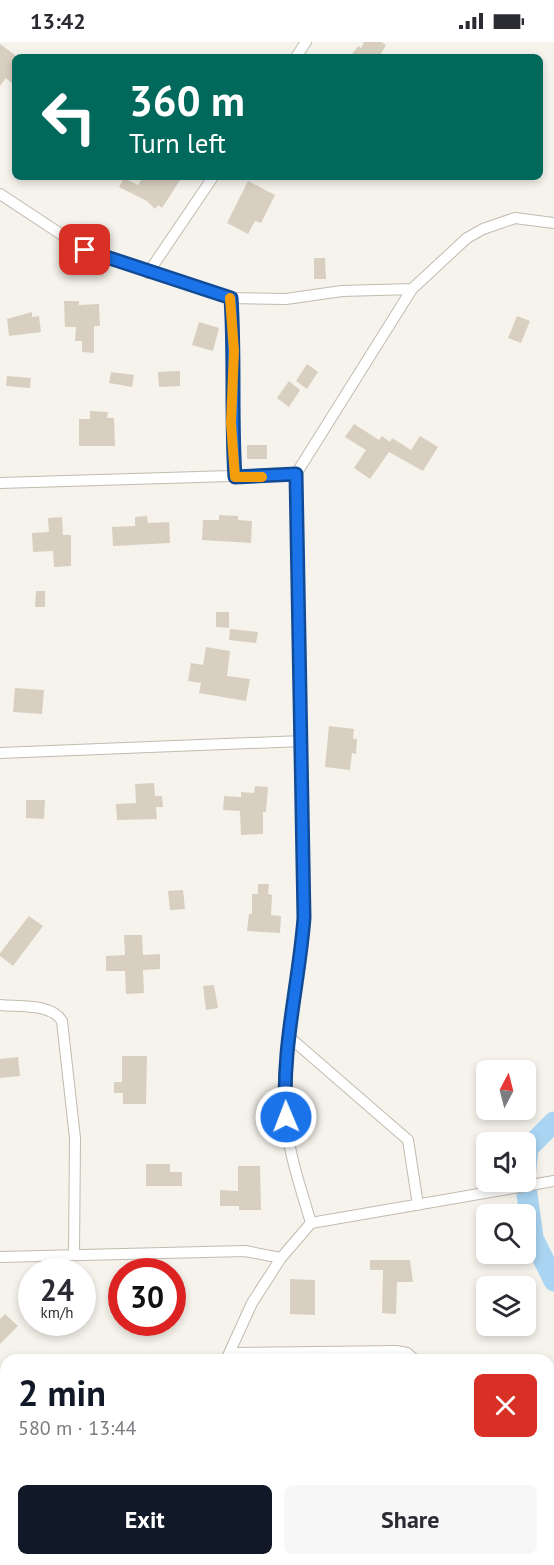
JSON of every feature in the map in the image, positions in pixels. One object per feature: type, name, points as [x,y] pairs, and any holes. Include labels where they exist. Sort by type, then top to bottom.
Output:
[{"type":"street","points":[[148,273],[211,180]]},
{"type":"street","points":[[0,194],[85,250],[148,273],[205,288],[231,298],[286,299],[342,291],[412,288]]},
{"type":"street","points":[[311,1223],[287,1131],[285,1103],[288,1036],[300,967],[304,918],[296,474],[412,288],[466,238],[483,229],[515,218],[554,223]]},
{"type":"street","points":[[231,298],[234,351],[231,423],[235,477]]},
{"type":"street","points":[[0,483],[296,474]]},
{"type":"street","points":[[0,753],[302,741]]},
{"type":"street","points":[[0,1005],[45,1009],[59,1015],[62,1021],[75,1138],[74,1255]]},
{"type":"street","points":[[288,1036],[408,1140],[418,1205]]},
{"type":"street","points":[[229,1354],[252,1303],[281,1258],[311,1223],[550,1182]]},
{"type":"street","points":[[0,1257],[245,1251],[281,1258]]},
{"type":"street","points":[[312,1354],[396,1351],[408,1354]]},
{"type":"building","points":[[364,42],[381,42],[386,45],[381,54],[352,54],[358,46],[361,48]]},
{"type":"building","points":[[0,44],[14,54],[12,83],[6,78],[0,86]]},
{"type":"building","points":[[123,180],[138,185],[141,180],[180,180],[162,208],[158,205],[155,209],[147,201],[119,187]]},
{"type":"building","points":[[248,181],[275,195],[261,223],[255,221],[248,234],[227,223]]},
{"type":"building","points":[[314,258],[325,258],[326,279],[314,279]]},
{"type":"building","points":[[64,301],[79,301],[79,305],[99,304],[100,326],[94,326],[94,353],[82,352],[82,341],[75,341],[76,327],[65,327]]},
{"type":"building","points":[[32,312],[32,317],[39,316],[41,332],[9,336],[7,319]]},
{"type":"building","points":[[517,316],[530,321],[521,343],[508,338]]},
{"type":"building","points":[[199,322],[219,328],[213,351],[192,345]]},
{"type":"building","points":[[307,364],[318,372],[307,389],[296,381]]},
{"type":"building","points":[[180,371],[180,386],[159,387],[158,372]]},
{"type":"building","points":[[111,372],[134,375],[132,387],[109,383]]},
{"type":"building","points":[[7,376],[31,378],[30,388],[6,386]]},
{"type":"building","points":[[289,381],[300,390],[289,407],[277,398]]},
{"type":"building","points":[[90,411],[108,412],[107,418],[114,418],[115,446],[79,446],[79,419],[90,419]]},
{"type":"building","points":[[354,424],[379,440],[382,436],[390,442],[392,438],[411,450],[420,436],[438,447],[423,471],[389,452],[370,479],[354,468],[366,450],[345,437]]},
{"type":"building","points":[[247,445],[267,445],[267,459],[247,459]]},
{"type":"building","points":[[219,515],[238,516],[238,520],[252,521],[251,543],[202,540],[203,520],[219,520]]},
{"type":"building","points":[[147,516],[148,523],[169,522],[170,543],[113,546],[112,527],[135,526],[135,517]]},
{"type":"building","points":[[62,517],[63,535],[71,535],[71,566],[54,567],[53,551],[33,552],[32,533],[49,532],[48,518]]},
{"type":"building","points":[[36,591],[45,591],[45,607],[35,607]]},
{"type":"building","points":[[216,612],[229,612],[229,628],[216,627]]},
{"type":"building","points":[[230,629],[258,632],[256,643],[229,640]]},
{"type":"building","points":[[206,647],[230,651],[227,676],[250,679],[246,701],[199,693],[201,683],[188,681],[191,663],[203,665]]},
{"type":"building","points":[[15,688],[44,690],[42,714],[13,712]]},
{"type":"building","points":[[329,726],[354,729],[353,739],[357,739],[356,754],[352,753],[350,770],[325,767]]},
{"type":"building","points":[[154,783],[155,796],[162,796],[163,807],[156,807],[157,819],[117,820],[116,804],[136,803],[135,784]]},
{"type":"building","points":[[255,786],[268,787],[266,812],[263,812],[263,834],[241,835],[240,811],[223,810],[224,796],[241,797],[241,792],[254,793]]},
{"type":"building","points":[[26,800],[45,800],[44,819],[26,818]]},
{"type":"building","points":[[258,884],[269,884],[268,894],[272,895],[271,915],[281,916],[280,933],[247,931],[249,914],[252,914],[252,894],[258,894]]},
{"type":"building","points":[[183,890],[185,909],[170,910],[168,891]]},
{"type":"building","points":[[29,916],[43,926],[13,966],[0,956],[0,953]]},
{"type":"building","points":[[124,935],[142,935],[143,955],[160,954],[160,969],[143,970],[144,993],[126,994],[125,971],[106,971],[106,956],[125,955]]},
{"type":"building","points":[[214,985],[218,1008],[206,1010],[203,986]]},
{"type":"building","points":[[122,1056],[147,1056],[146,1104],[123,1104],[123,1093],[114,1093],[114,1082],[122,1082]]},
{"type":"building","points":[[18,1057],[20,1076],[0,1078],[0,1059]]},
{"type":"building","points":[[146,1164],[170,1164],[170,1172],[182,1172],[182,1186],[146,1186]]},
{"type":"building","points":[[238,1166],[260,1166],[261,1210],[239,1210],[239,1206],[220,1206],[220,1190],[238,1191]]},
{"type":"building","points":[[370,1260],[410,1260],[413,1282],[397,1282],[396,1314],[382,1313],[383,1270],[370,1270]]},
{"type":"building","points":[[290,1279],[315,1280],[315,1315],[290,1314]]},
{"type":"building","points":[[5,1314],[18,1326],[0,1344],[0,1319]]},
{"type":"waterway","points":[[536,1140],[554,1122]]},
{"type":"waterway","points":[[527,1192],[533,1238],[554,1281]]},
{"type":"slow traffic","points":[[230,298],[234,351],[231,423],[235,477],[262,477]]},
{"type":"route","points":[[85,250],[148,273],[205,288],[231,298],[234,351],[231,423],[235,477],[272,477],[296,474],[304,918],[300,967],[288,1036],[286,1117]]}]
